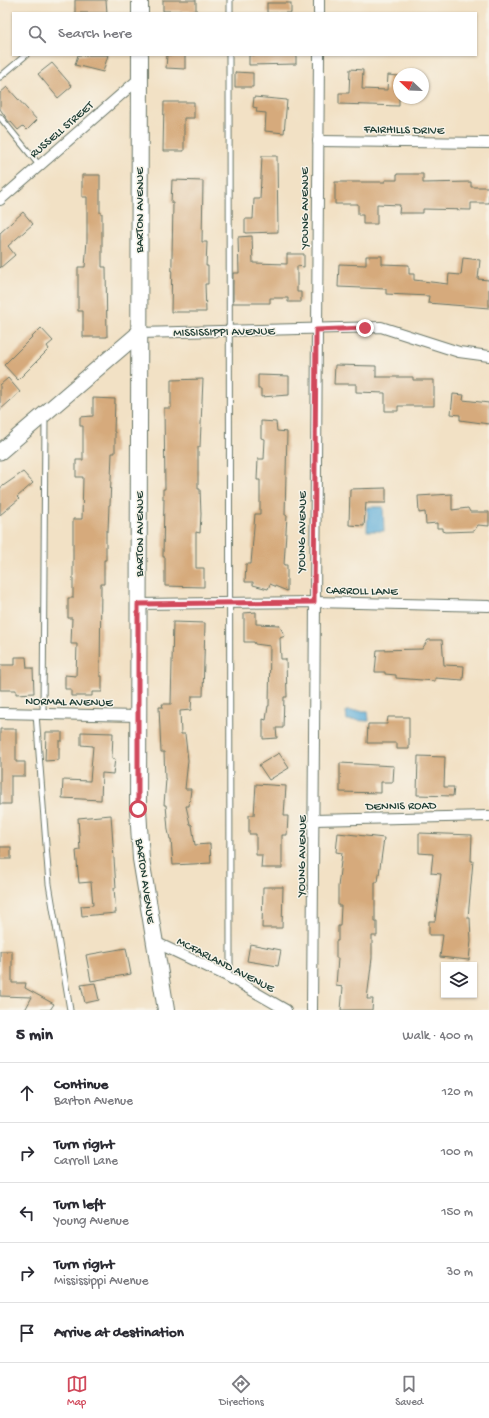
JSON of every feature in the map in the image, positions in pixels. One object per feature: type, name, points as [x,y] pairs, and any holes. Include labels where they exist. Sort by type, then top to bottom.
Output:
[{"type":"main road","points":[[140,0],[140,12]]},
{"type":"main road","name":"BARTON AVENUE","points":[[140,56],[138,809],[141,859],[166,1010]]},
{"type":"street","points":[[319,0],[319,12]]},
{"type":"street","name":"YOUNG AVENUE","points":[[312,1010],[319,56]]},
{"type":"street","name":"RUSSELL STREET","points":[[0,200],[140,78]]},
{"type":"street","name":"FAIRHILLS DRIVE","points":[[318,141],[489,143]]},
{"type":"street","name":"MISSISSIPPI AVENUE","points":[[139,333],[316,330],[381,327],[459,352],[489,356]]},
{"type":"street","points":[[0,452],[139,333]]},
{"type":"street","name":"CARROLL LANE","points":[[138,604],[314,602],[489,606]]},
{"type":"street","name":"NORMAL AVENUE","points":[[0,713],[138,716]]},
{"type":"street","name":"DENNIS ROAD","points":[[314,820],[489,816]]},
{"type":"street","name":"MCFARLAND AVENUE","points":[[155,942],[227,976],[286,1010]]},
{"type":"lane","points":[[230,0],[230,12]]},
{"type":"lane","points":[[0,77],[25,56]]},
{"type":"lane","points":[[227,976],[230,968],[228,604],[229,56]]},
{"type":"lane","points":[[0,117],[39,165]]},
{"type":"lane","points":[[45,413],[40,714],[49,884],[70,1010]]},
{"type":"water","points":[[368,507],[383,507],[384,531],[367,531]]},
{"type":"water","points":[[346,711],[368,711],[369,721],[347,720]]},
{"type":"building","points":[[75,0],[106,0],[107,12],[75,12]]},
{"type":"building","points":[[163,0],[196,0],[196,11],[163,11]]},
{"type":"building","points":[[267,3],[291,3],[291,12],[267,12]]},
{"type":"building","points":[[78,56],[108,56],[103,72],[75,65]]},
{"type":"building","points":[[167,56],[185,56],[185,69],[166,68]]},
{"type":"building","points":[[249,56],[296,56],[296,64],[249,65]]},
{"type":"building","points":[[52,63],[72,86],[58,98],[38,74]]},
{"type":"building","points":[[350,69],[363,70],[362,89],[387,90],[388,75],[393,75],[393,104],[399,104],[399,106],[339,104],[339,93],[349,93]]},
{"type":"building","points":[[235,72],[253,73],[253,87],[235,87]]},
{"type":"building","points":[[7,87],[37,120],[27,130],[23,126],[18,130],[11,122],[9,122],[0,109],[0,93]]},
{"type":"building","points":[[254,97],[287,100],[284,133],[265,131],[266,113],[256,112],[257,108],[253,107]]},
{"type":"building","points":[[164,102],[194,102],[194,118],[184,118],[184,151],[163,151]]},
{"type":"building","points":[[262,156],[277,156],[278,232],[245,233],[245,219],[253,219],[254,199],[260,199]]},
{"type":"building","points":[[397,174],[423,174],[423,183],[471,182],[471,187],[489,187],[489,203],[471,203],[471,210],[423,209],[423,213],[399,213],[400,205],[377,204],[377,224],[363,224],[363,215],[358,215],[358,204],[335,204],[335,182],[385,182],[385,180],[397,180]]},
{"type":"building","points":[[82,175],[100,175],[102,267],[106,267],[107,337],[83,337],[83,311],[78,311],[78,267],[85,267],[87,240],[87,197],[82,197]]},
{"type":"building","points":[[172,180],[203,181],[202,242],[207,242],[206,266],[208,266],[208,284],[205,284],[206,312],[171,312]]},
{"type":"building","points":[[23,212],[33,224],[8,246],[15,255],[0,268],[0,233]]},
{"type":"building","points":[[252,236],[253,263],[287,264],[287,254],[304,254],[304,267],[297,266],[297,292],[301,292],[301,302],[288,302],[288,298],[270,298],[270,303],[233,303],[233,273],[239,273],[238,237]]},
{"type":"building","points":[[366,256],[382,256],[382,264],[409,265],[409,274],[414,274],[414,280],[448,284],[449,274],[461,275],[463,258],[480,260],[478,279],[489,280],[489,308],[428,303],[429,296],[386,294],[386,289],[338,287],[339,264],[366,265]]},
{"type":"building","points":[[41,328],[53,341],[47,346],[49,349],[18,380],[4,365]]},
{"type":"building","points":[[335,365],[376,366],[376,377],[413,377],[413,380],[434,380],[434,406],[398,406],[398,411],[385,411],[385,393],[356,392],[356,384],[334,384]]},
{"type":"building","points":[[258,375],[289,376],[289,395],[261,397],[261,389],[258,389]]},
{"type":"building","points":[[8,378],[20,392],[0,410],[0,385]]},
{"type":"building","points":[[203,379],[200,447],[198,447],[198,489],[200,489],[201,514],[200,533],[196,532],[196,568],[204,568],[204,587],[165,586],[165,557],[163,557],[163,489],[165,489],[164,408],[171,408],[171,380]]},
{"type":"building","points":[[453,394],[464,395],[463,400],[489,403],[489,424],[460,420],[460,415],[451,414]]},
{"type":"building","points":[[93,398],[115,399],[115,453],[112,453],[108,531],[106,531],[106,560],[104,560],[104,584],[101,584],[100,676],[102,676],[102,692],[92,692],[92,696],[71,696],[71,689],[65,689],[65,675],[76,676],[77,644],[71,644],[72,618],[68,618],[68,598],[73,598],[73,519],[82,519],[83,477],[76,477],[76,460],[83,460],[83,426],[80,426],[80,417],[93,416]]},
{"type":"building","points":[[261,421],[276,422],[277,431],[287,432],[285,515],[287,515],[284,565],[287,565],[287,591],[270,584],[268,589],[253,585],[253,582],[245,582],[246,564],[251,564],[255,514],[260,514],[260,480],[257,480],[258,459],[264,459],[265,439],[261,438]]},
{"type":"building","points":[[23,472],[33,483],[17,497],[19,499],[0,515],[0,488]]},
{"type":"building","points":[[386,488],[386,503],[366,503],[364,526],[349,525],[350,489]]},
{"type":"building","points":[[452,494],[452,510],[468,508],[470,512],[489,512],[489,526],[478,525],[474,531],[446,532],[443,531],[443,528],[437,528],[437,523],[426,524],[425,512],[419,513],[418,496]]},
{"type":"building","points":[[256,612],[256,624],[279,625],[285,636],[280,638],[281,659],[286,659],[287,697],[284,697],[283,728],[276,728],[277,738],[263,739],[263,719],[266,720],[269,706],[270,646],[255,644],[254,642],[244,642],[244,613]]},
{"type":"building","points":[[173,622],[205,623],[203,696],[192,696],[191,710],[180,711],[181,734],[185,734],[188,760],[185,789],[191,789],[189,806],[186,806],[190,824],[192,825],[195,845],[210,844],[211,863],[173,865],[166,805],[164,805],[166,779],[164,752],[161,752],[159,707],[163,707],[162,704],[171,704]]},
{"type":"building","points":[[428,640],[442,640],[444,665],[464,666],[463,680],[435,678],[435,681],[396,678],[396,675],[385,674],[385,672],[375,672],[377,650],[422,649]]},
{"type":"building","points":[[15,657],[26,657],[27,668],[33,668],[34,693],[16,694],[16,690],[0,690],[0,665],[15,665]]},
{"type":"building","points":[[388,717],[409,717],[409,749],[397,749],[397,743],[367,743],[368,724],[387,724]]},
{"type":"building","points":[[0,729],[16,729],[16,762],[25,762],[25,776],[11,776],[11,804],[0,804]]},
{"type":"building","points":[[46,732],[62,732],[62,741],[59,741],[59,760],[45,761]]},
{"type":"building","points":[[81,732],[113,733],[112,758],[115,759],[113,774],[102,773],[101,800],[62,798],[63,780],[90,781],[93,746],[81,745]]},
{"type":"building","points":[[279,753],[289,768],[269,780],[259,765]]},
{"type":"building","points":[[418,756],[445,757],[444,787],[454,787],[453,796],[417,795]]},
{"type":"building","points":[[340,763],[394,766],[393,782],[381,782],[381,793],[340,792]]},
{"type":"building","points":[[256,784],[286,786],[284,816],[288,816],[287,835],[282,835],[282,868],[261,868],[262,855],[256,855],[256,834],[249,834],[249,815],[254,815]]},
{"type":"building","points":[[111,815],[116,888],[114,888],[116,913],[82,916],[81,906],[93,905],[91,882],[79,883],[76,851],[80,850],[78,818]]},
{"type":"building","points":[[338,833],[384,838],[378,882],[375,882],[375,922],[377,922],[377,936],[372,936],[372,958],[367,999],[373,999],[372,1010],[341,1010],[343,987],[336,986],[338,958],[336,958],[336,941],[338,941],[338,926],[340,926],[341,906],[338,906],[338,887],[342,853],[336,852]]},
{"type":"building","points":[[419,833],[472,835],[471,861],[473,861],[468,918],[470,918],[471,941],[469,960],[440,957],[443,935],[429,935],[429,921],[435,921],[441,874],[431,873],[433,854],[419,853]]},
{"type":"building","points":[[0,847],[11,847],[11,859],[0,859]]},
{"type":"building","points":[[263,887],[283,887],[282,928],[262,928]]},
{"type":"building","points":[[250,944],[281,950],[278,966],[247,961]]},
{"type":"building","points":[[126,948],[131,974],[91,981],[86,955]]},
{"type":"building","points":[[0,951],[12,951],[12,983],[26,983],[25,988],[54,1004],[50,1010],[25,1010],[32,997],[0,996]]},
{"type":"building","points":[[95,983],[99,1000],[85,1003],[81,985]]},
{"type":"route","points":[[138,809],[138,604],[314,602],[316,330],[365,328]]}]
